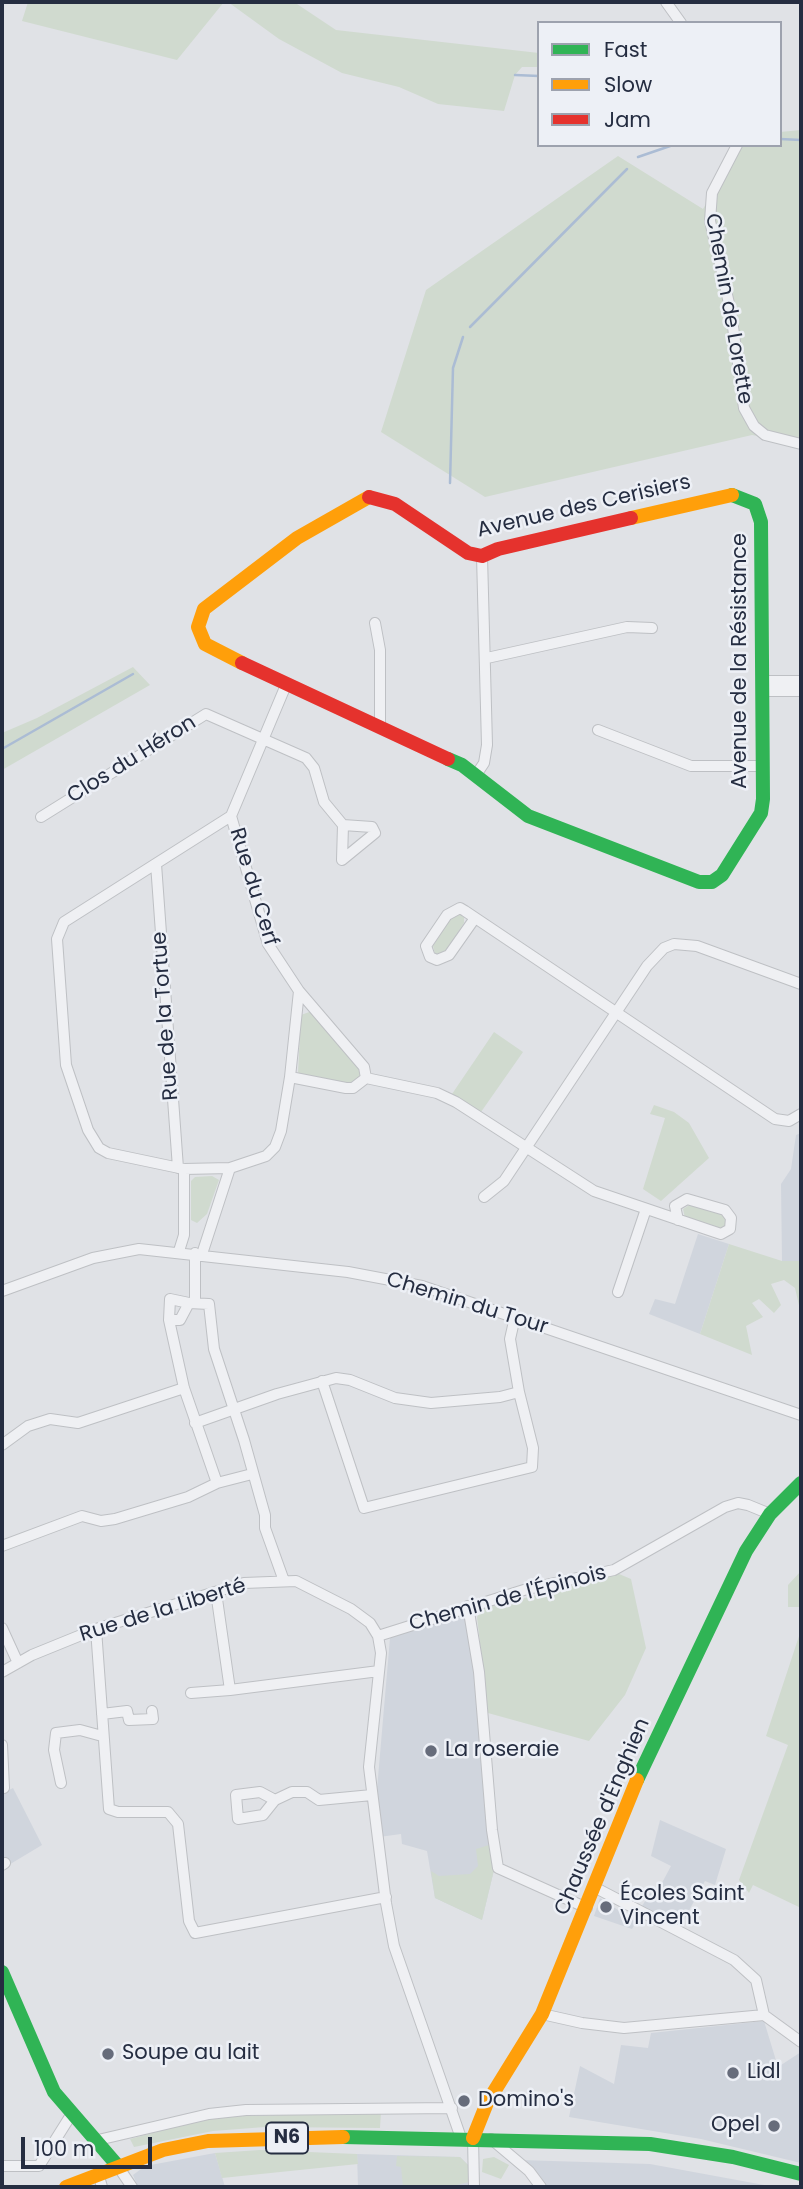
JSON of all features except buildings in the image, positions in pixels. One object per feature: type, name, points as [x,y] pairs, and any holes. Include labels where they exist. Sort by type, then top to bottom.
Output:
[{"type":"main road","name":"Avenue des Cerisiers","points":[[286,685],[205,644],[198,627],[199,617],[215,601],[315,525],[359,501],[378,498],[395,504],[468,553],[482,556],[498,549],[732,495]]},
{"type":"main road","name":"Avenue de la Résistance","points":[[476,775],[515,809],[528,816],[699,882],[712,882],[722,875],[761,814],[763,766],[759,511],[749,499],[732,495]]},
{"type":"main road","points":[[286,685],[447,758],[476,775]]},
{"type":"main road","name":"Chaussée d'Enghien","points":[[467,2138],[542,2014],[640,1772],[746,1551],[770,1514],[801,1483]]},
{"type":"main road","points":[[2,1972],[43,2068],[71,2115],[98,2140],[117,2165]]},
{"type":"main road","name":"N6","points":[[66,2187],[100,2180],[117,2165],[163,2150],[236,2139],[467,2138],[650,2144],[733,2157],[801,2174]]},
{"type":"street","points":[[666,2],[680,21]]},
{"type":"street","name":"Chemin de Lorette","points":[[736,147],[712,193],[710,220],[731,312],[744,408],[754,426],[765,435],[801,444]]},
{"type":"street","points":[[476,775],[484,763],[487,745],[487,658],[482,556]]},
{"type":"street","points":[[376,623],[380,650],[380,727]]},
{"type":"street","points":[[487,658],[627,627],[652,628]]},
{"type":"street","name":"Avenue de la Résistance","points":[[763,686],[801,681]]},
{"type":"street","points":[[286,685],[231,816],[64,922],[57,939],[66,1065],[92,1141],[108,1153],[181,1168],[230,1168],[266,1156],[275,1147],[290,1077],[299,991]]},
{"type":"street","name":"Avenue de la Résistance","points":[[763,686],[801,691]]},
{"type":"street","name":"Clos du Héron","points":[[41,817],[206,714],[263,739]]},
{"type":"street","points":[[598,730],[691,766],[763,766]]},
{"type":"street","points":[[263,739],[311,762],[324,803],[343,825]]},
{"type":"street","name":"Rue du Cerf","points":[[231,816],[261,928],[276,959],[299,991],[364,1067],[366,1077]]},
{"type":"street","name":"Rue de la Tortue","points":[[156,864],[181,1168],[184,1235],[179,1251]]},
{"type":"street","points":[[475,918],[449,955],[443,960],[430,957],[426,946],[453,909],[460,908],[475,918],[617,1013],[775,1119],[789,1121],[801,1114]]},
{"type":"street","points":[[484,1197],[504,1181],[654,957],[674,944],[697,946],[801,984]]},
{"type":"street","points":[[290,1077],[346,1088],[353,1088],[366,1077],[438,1093],[581,1186],[678,1220],[721,1234],[730,1229],[731,1218],[725,1210],[687,1199],[675,1206],[678,1220]]},
{"type":"street","points":[[169,1320],[180,1320],[192,1303],[199,1254],[230,1168]]},
{"type":"street","points":[[618,1292],[646,1209]]},
{"type":"street","name":"Chemin du Tour","points":[[2,1291],[115,1252],[139,1249],[179,1251],[390,1279],[515,1317],[801,1415]]},
{"type":"street","points":[[217,1483],[184,1388],[169,1320],[170,1298],[209,1304],[214,1349],[265,1515],[265,1528],[284,1581]]},
{"type":"street","points":[[322,1381],[363,1508],[532,1467],[533,1448],[519,1392],[510,1339],[515,1317]]},
{"type":"street","points":[[195,1423],[322,1381],[350,1380],[395,1398],[431,1403],[500,1397],[519,1392]]},
{"type":"street","points":[[2,1445],[28,1426],[50,1419],[78,1423],[184,1388]]},
{"type":"street","points":[[2,1546],[82,1516],[101,1521],[115,1519],[171,1503],[217,1483],[252,1474]]},
{"type":"street","name":"Chemin de l'Épinois","points":[[378,1636],[527,1589],[614,1570],[725,1507],[738,1503],[770,1514]]},
{"type":"street","name":"Rue de la Liberté","points":[[2,1672],[96,1629],[244,1583],[296,1581],[351,1609],[370,1623],[378,1636]]},
{"type":"street","points":[[216,1592],[230,1690]]},
{"type":"street","points":[[468,1606],[479,1672],[492,1830],[498,1868],[587,1908]]},
{"type":"street","points":[[2,1628],[18,1664]]},
{"type":"street","points":[[96,1629],[109,1809],[118,1812],[168,1812],[178,1824],[189,1921],[195,1933],[386,1897]]},
{"type":"street","points":[[378,1636],[379,1671],[369,1767],[394,1946],[452,2108],[467,2138],[474,2187]]},
{"type":"street","points":[[191,1693],[379,1671]]},
{"type":"street","points":[[102,1714],[127,1711],[129,1720],[153,1719],[152,1711]]},
{"type":"street","points":[[61,1783],[54,1750],[56,1733],[80,1730],[102,1736]]},
{"type":"street","points":[[2,1745],[4,1788]]},
{"type":"street","points":[[275,1800],[292,1792],[307,1792],[319,1800],[372,1795]]},
{"type":"street","points":[[594,1887],[748,1971],[761,1991],[764,2015]]},
{"type":"street","points":[[542,2014],[582,2023],[624,2028],[764,2015],[801,2042]]},
{"type":"street","points":[[98,2140],[209,2114],[246,2110],[452,2108]]},
{"type":"street","points":[[2,2166],[40,2166],[71,2115]]},
{"type":"street","points":[[491,2139],[529,2171],[541,2187]]},
{"type":"street","points":[[117,2165],[132,2187]]},
{"type":"shaded area","points":[[28,2],[224,2],[177,60],[22,21]]},
{"type":"shaded area","points":[[228,2],[294,2],[336,30],[537,53],[537,67],[522,67],[515,75],[504,111],[438,104],[399,87],[342,73],[279,39]]},
{"type":"shaded area","points":[[801,130],[801,444],[752,435],[485,497],[381,432],[426,290],[618,156],[703,209],[739,147],[782,147],[782,132]]},
{"type":"shaded area","points":[[133,667],[150,685],[2,770],[2,733],[37,718]]},
{"type":"shaded area","points":[[459,913],[464,917],[464,923],[445,953],[435,954],[433,946],[452,916]]},
{"type":"shaded area","points":[[312,1011],[358,1066],[360,1076],[351,1084],[302,1076],[298,1072],[301,1015]]},
{"type":"shaded area","points":[[494,1032],[523,1052],[481,1112],[452,1094]]},
{"type":"shaded area","points":[[654,1105],[674,1112],[689,1123],[709,1158],[661,1201],[643,1189],[665,1118],[650,1114]]},
{"type":"shaded area","points":[[801,1133],[801,1261],[782,1261],[781,1184],[791,1169],[796,1135]]},
{"type":"shaded area","points":[[212,1176],[219,1180],[207,1214],[197,1223],[191,1220],[191,1181],[195,1177]]},
{"type":"shaded area","points":[[691,1204],[724,1215],[727,1224],[722,1230],[685,1218],[683,1209]]},
{"type":"shaded area","points":[[698,1234],[729,1244],[700,1334],[649,1314],[655,1299],[675,1304]]},
{"type":"shaded area","points":[[729,1244],[782,1261],[801,1261],[801,1314],[795,1288],[784,1280],[771,1284],[781,1305],[774,1313],[759,1299],[752,1303],[763,1317],[746,1326],[752,1355],[700,1334]]},
{"type":"shaded area","points":[[801,1571],[801,1607],[788,1607],[788,1585]]},
{"type":"shaded area","points":[[619,1574],[631,1579],[646,1648],[625,1695],[589,1741],[488,1713],[477,1617],[482,1609]]},
{"type":"shaded area","name":"La roseraie","points":[[469,1611],[494,1870],[482,1920],[435,1898],[427,1851],[402,1844],[401,1834],[379,1837],[376,1801],[390,1638]]},
{"type":"shaded area","points":[[801,1630],[801,1908],[753,1885],[749,1893],[739,1880],[788,1745],[766,1736]]},
{"type":"shaded area","points":[[2,1781],[7,1791],[13,1788],[42,1845],[2,1869]]},
{"type":"shaded area","points":[[660,1820],[726,1849],[715,1885],[705,1881],[679,1929],[642,1906],[651,1892],[656,1894],[671,1866],[651,1856]]},
{"type":"shaded area","points":[[492,1844],[494,1870],[482,1920],[435,1898],[431,1871],[439,1876],[470,1874],[478,1866],[476,1849]]},
{"type":"shaded area","name":"Écoles Saint Vincent","points":[[600,1898],[636,1922],[632,1929],[594,1916]]},
{"type":"shaded area","points":[[764,2021],[778,2067],[801,2052],[801,2163],[701,2139],[569,2117],[580,2066],[614,2084],[621,2045],[648,2048],[651,2033]]},
{"type":"shaded area","points":[[381,2112],[380,2128],[265,2127],[213,2131],[134,2147],[130,2139],[210,2117]]},
{"type":"shaded area","points":[[260,2150],[357,2154],[358,2164],[222,2178],[215,2153]]},
{"type":"shaded area","points":[[215,2153],[225,2187],[138,2187],[133,2175],[145,2166]]},
{"type":"shaded area","points":[[357,2154],[460,2157],[468,2165],[470,2187],[358,2187]]},
{"type":"shaded area","points":[[397,2156],[460,2157],[468,2165],[469,2182],[448,2187],[403,2187],[401,2167],[396,2166]]},
{"type":"shaded area","points":[[494,2157],[509,2165],[501,2179],[482,2172],[483,2159]]},
{"type":"shaded area","points":[[520,2160],[650,2164],[775,2187],[547,2187]]},
{"type":"waterway","points":[[515,75],[537,76]]},
{"type":"waterway","points":[[782,139],[801,140]]},
{"type":"waterway","points":[[638,157],[667,147]]},
{"type":"waterway","points":[[470,327],[627,169]]},
{"type":"waterway","points":[[450,483],[453,368],[463,337]]},
{"type":"waterway","points":[[2,749],[133,674]]},
{"type":"traffic: fast","points":[[448,759],[462,765],[528,816],[699,882],[712,882],[722,875],[761,813],[763,799],[761,522],[755,504],[732,495]]},
{"type":"traffic: fast","points":[[637,1780],[746,1551],[770,1514],[801,1483]]},
{"type":"traffic: fast","points":[[2,1972],[54,2092],[117,2165]]},
{"type":"traffic: fast","points":[[343,2137],[650,2144],[733,2157],[801,2174]]},
{"type":"traffic: slow","points":[[631,518],[732,495]]},
{"type":"traffic: slow","points":[[242,663],[205,644],[198,627],[204,609],[297,538],[369,497]]},
{"type":"traffic: slow","points":[[473,2138],[487,2103],[542,2014],[637,1780]]},
{"type":"traffic: slow","points":[[66,2187],[163,2150],[208,2141],[343,2137]]},
{"type":"traffic: jam","points":[[369,497],[395,504],[468,553],[482,556],[498,549],[631,518]]},
{"type":"traffic: jam","points":[[242,663],[448,759]]},
{"type":"place","name":"La roseraie","points":[[431,1751]]},
{"type":"place","name":"Écoles Saint Vincent","points":[[606,1907]]},
{"type":"place","name":"Soupe au lait","points":[[108,2054]]},
{"type":"place","name":"Lidl","points":[[733,2073]]},
{"type":"place","name":"Domino's","points":[[464,2101]]},
{"type":"place","name":"Opel","points":[[774,2126]]}]
